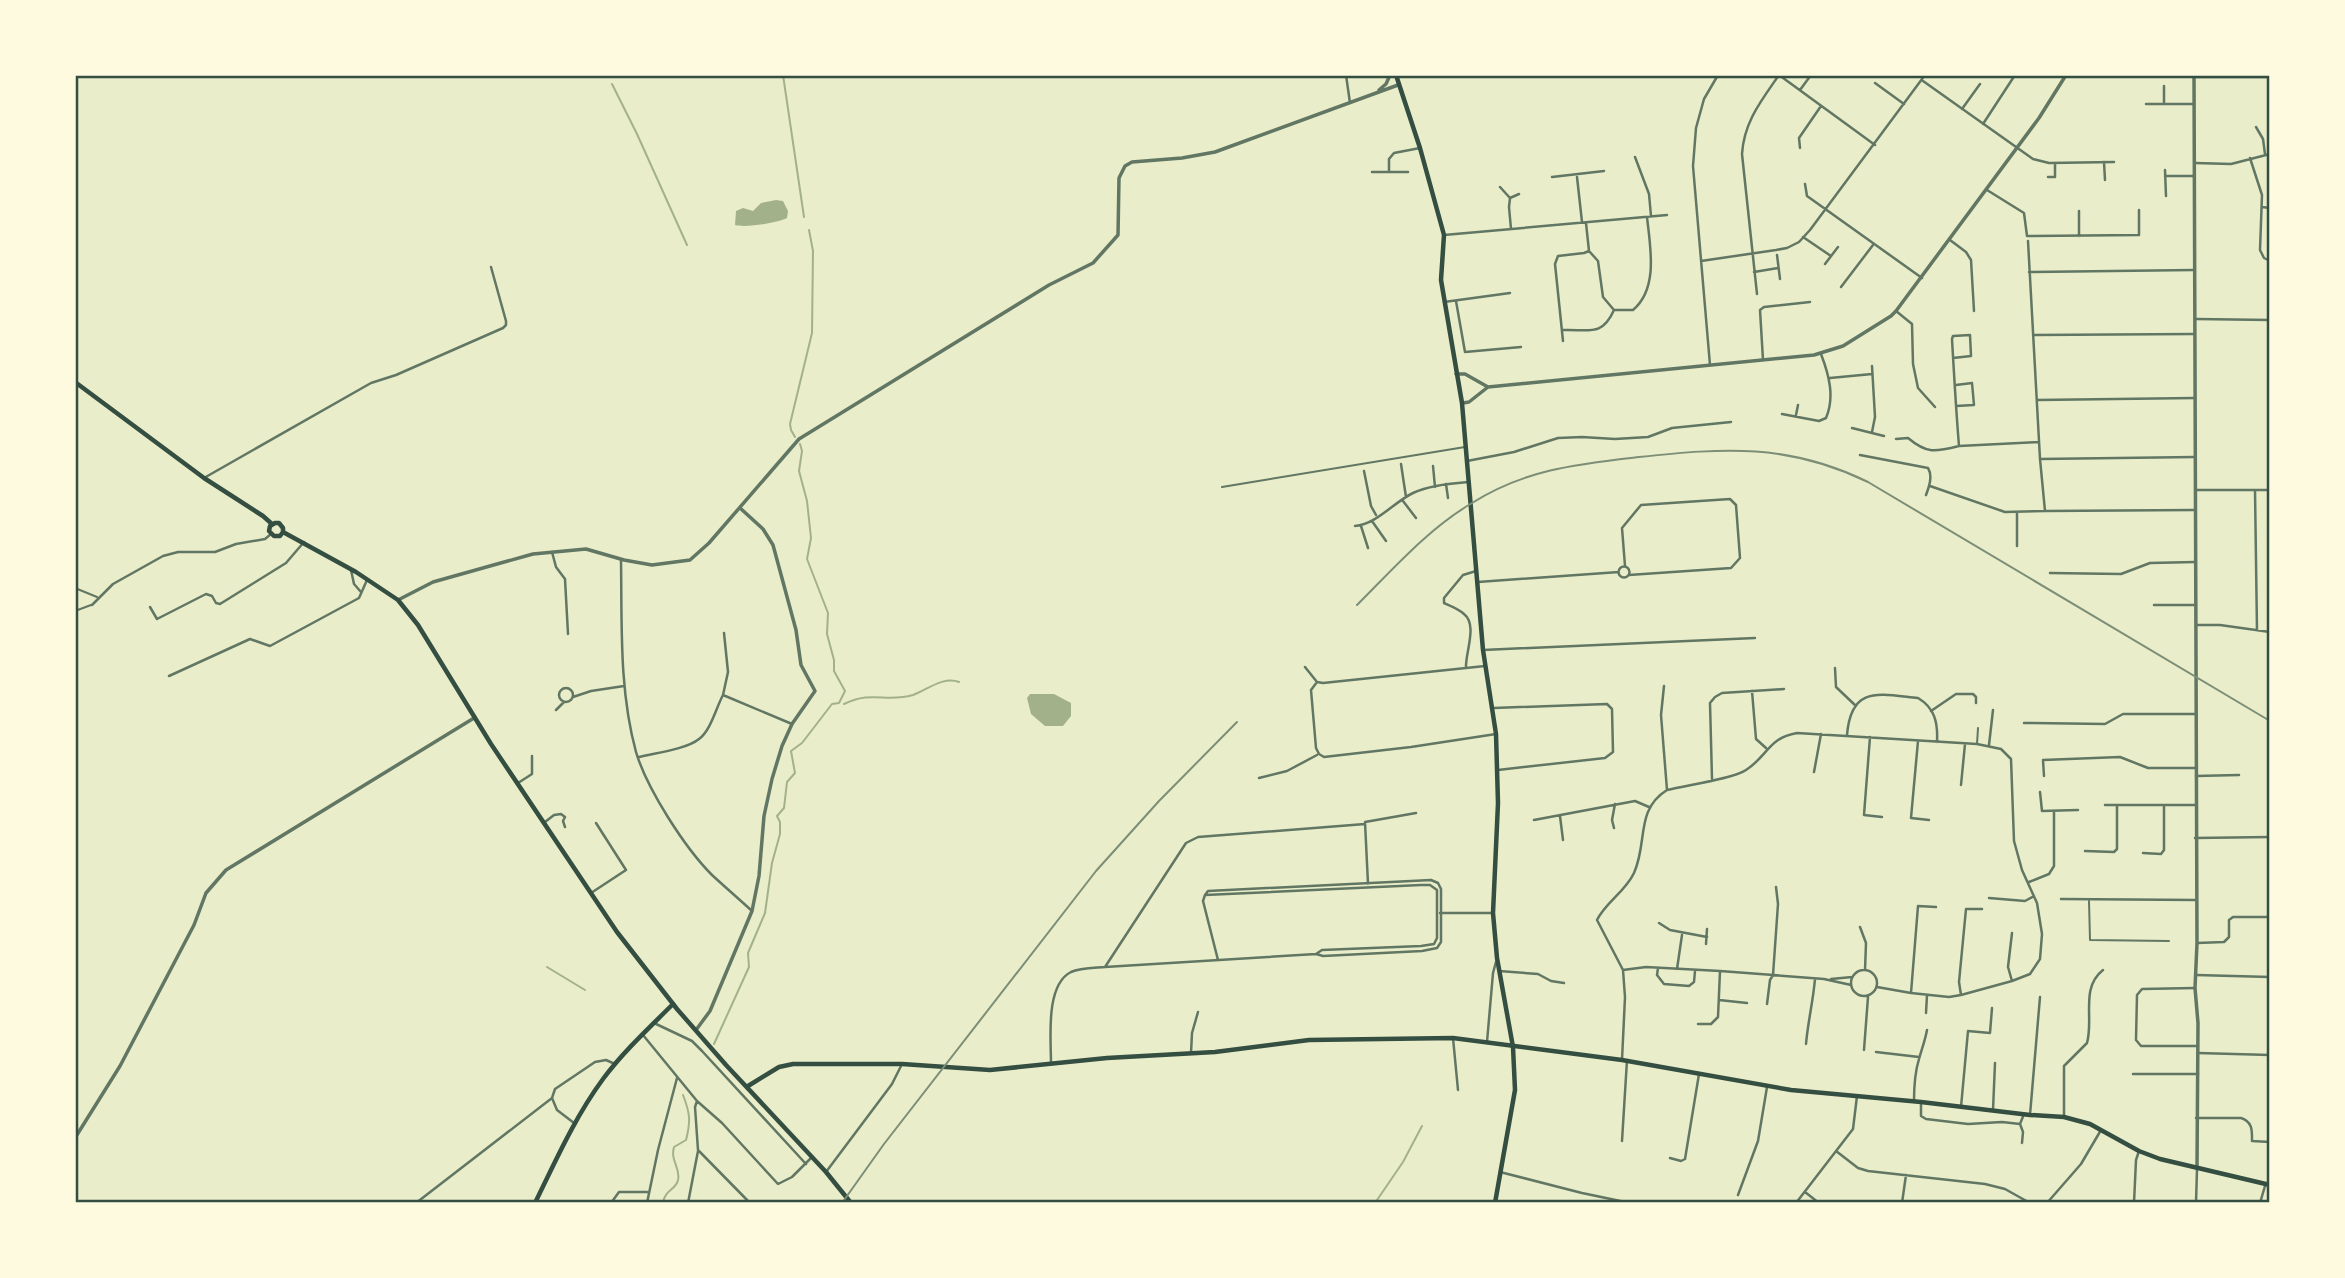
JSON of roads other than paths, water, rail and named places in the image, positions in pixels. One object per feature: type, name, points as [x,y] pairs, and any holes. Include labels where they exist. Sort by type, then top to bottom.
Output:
[{"type":"main road","points":[[1396,75],[1444,235],[1441,279],[1462,403],[1483,650],[1496,734],[1498,770],[1493,912],[1497,958],[1513,1047],[1515,1090],[1494,1203]]},
{"type":"main road","points":[[75,382],[204,478],[272,524],[281,524],[283,532]]},
{"type":"main road","points":[[272,524],[269,531],[271,534],[277,537],[283,532]]},
{"type":"main road","points":[[283,532],[398,600],[441,659],[475,718],[604,915],[695,1030],[826,1172],[851,1203]]},
{"type":"main road","points":[[536,1203],[574,1123],[615,1064],[673,1004]]},
{"type":"main road","points":[[748,1086],[785,1065],[902,1064],[990,1070],[1309,1040],[1453,1038],[1625,1060],[1768,1086],[2064,1117],[2102,1129],[2139,1151],[2197,1169],[2267,1184]]},
{"type":"street","points":[[1346,75],[1350,103]]},
{"type":"street","points":[[1378,92],[1390,75]]},
{"type":"street","points":[[1710,365],[1693,166],[1696,128],[1704,99],[1718,75]]},
{"type":"street","points":[[1757,294],[1742,154],[1743,138],[1756,108],[1779,75],[1875,145]]},
{"type":"street","points":[[1800,90],[1811,75]]},
{"type":"street","points":[[1701,261],[1787,248],[1803,237],[1826,211],[1925,75]]},
{"type":"street","points":[[1983,124],[2015,75]]},
{"type":"street","points":[[1462,403],[1469,402],[1488,387],[1821,354],[1843,346],[1896,311],[2039,118],[2066,75]]},
{"type":"street","points":[[2196,1203],[2198,1046],[2195,988],[2194,76],[2270,77]]},
{"type":"street","points":[[1922,80],[2033,159],[2055,163],[2114,162]]},
{"type":"street","points":[[1875,83],[1904,104]]},
{"type":"street","points":[[1962,109],[1980,84]]},
{"type":"street","points":[[398,600],[445,579],[504,561],[552,552],[586,548],[652,565],[690,560],[709,543],[799,439],[1049,285],[1093,263],[1118,235],[1119,178],[1125,166],[1144,160],[1182,158],[1215,152],[1398,85]]},
{"type":"street","points":[[2164,86],[2164,104]]},
{"type":"street","points":[[2146,104],[2194,104]]},
{"type":"street","points":[[1800,148],[1799,138],[1821,105]]},
{"type":"street","points":[[2195,163],[2231,164],[2267,154],[2256,127]]},
{"type":"street","points":[[1389,172],[1390,159],[1394,153],[1420,148]]},
{"type":"street","points":[[1576,176],[1589,251],[1598,261],[1603,297],[1614,310],[1633,310],[1642,302],[1649,281],[1651,254],[1649,194],[1635,157]]},
{"type":"street","points":[[2250,158],[2262,195],[2260,250],[2264,258],[2270,261]]},
{"type":"street","points":[[2104,162],[2105,180]]},
{"type":"street","points":[[2048,177],[2055,177],[2055,163]]},
{"type":"street","points":[[2165,170],[2166,196]]},
{"type":"street","points":[[1552,177],[1604,171]]},
{"type":"street","points":[[1372,172],[1408,172]]},
{"type":"street","points":[[2165,176],[2195,176]]},
{"type":"street","points":[[1805,184],[1807,196],[1922,278]]},
{"type":"street","points":[[1500,187],[1510,198]]},
{"type":"street","points":[[1987,190],[2024,213],[2027,236],[2139,235],[2139,210]]},
{"type":"street","points":[[1510,198],[1519,194]]},
{"type":"street","points":[[1510,198],[1508,207],[1511,229]]},
{"type":"street","points":[[2262,207],[2270,208]]},
{"type":"street","points":[[2079,211],[2079,236]]},
{"type":"street","points":[[1444,235],[1667,215]]},
{"type":"street","points":[[1803,237],[1831,256]]},
{"type":"street","points":[[1950,240],[1966,252],[1971,260],[1975,310]]},
{"type":"street","points":[[2028,241],[2045,511]]},
{"type":"street","points":[[1841,287],[1874,244]]},
{"type":"street","points":[[1825,264],[1838,247]]},
{"type":"street","points":[[1563,341],[1555,264],[1558,256],[1589,251]]},
{"type":"street","points":[[1777,255],[1780,279]]},
{"type":"street","points":[[204,478],[371,383],[396,375],[503,328],[506,321],[491,267]]},
{"type":"street","points":[[1754,272],[1778,268]]},
{"type":"street","points":[[2029,272],[2195,270]]},
{"type":"street","points":[[1840,279],[1845,282]]},
{"type":"street","points":[[1444,302],[1510,293]]},
{"type":"street","points":[[1456,300],[1465,352],[1521,347]]},
{"type":"street","points":[[1763,360],[1759,313],[1764,307],[1810,302]]},
{"type":"street","points":[[1563,330],[1601,329],[1608,324],[1614,310]]},
{"type":"street","points":[[1896,311],[1912,324],[1913,364],[1918,388],[1935,407]]},
{"type":"street","points":[[2195,319],[2270,320]]},
{"type":"street","points":[[2033,335],[2195,334]]},
{"type":"street","points":[[1953,358],[1971,356],[1970,335],[1953,336],[1953,358],[1959,446]]},
{"type":"street","points":[[1782,414],[1819,421],[1826,418],[1830,409],[1830,378],[1821,354]]},
{"type":"street","points":[[1872,366],[1875,417],[1872,432]]},
{"type":"street","points":[[1456,374],[1465,374],[1488,387]]},
{"type":"street","points":[[1830,378],[1872,374]]},
{"type":"street","points":[[1955,385],[1972,383],[1974,405],[1956,407]]},
{"type":"street","points":[[2037,400],[2195,398]]},
{"type":"street","points":[[1796,416],[1798,405]]},
{"type":"street","points":[[1467,461],[1514,452],[1558,438],[1648,437],[1672,428],[1731,422]]},
{"type":"street","points":[[1852,428],[1884,436]]},
{"type":"street","points":[[1896,439],[1908,438],[1921,449],[1936,451],[1959,446],[2039,442]]},
{"type":"street","points":[[1860,456],[1928,468],[1930,486],[1926,495]]},
{"type":"street","points":[[2040,459],[2194,457]]},
{"type":"street","points":[[1401,464],[1404,499],[1416,518]]},
{"type":"street","points":[[1433,466],[1435,487]]},
{"type":"street","points":[[1364,471],[1371,506],[1377,516]]},
{"type":"street","points":[[1355,526],[1373,521],[1413,493],[1446,484],[1469,482]]},
{"type":"street","points":[[1446,484],[1448,498]]},
{"type":"street","points":[[1930,486],[2005,512],[2195,510]]},
{"type":"street","points":[[2195,490],[2270,490]]},
{"type":"street","points":[[2255,490],[2256,630]]},
{"type":"street","points":[[1619,572],[1623,578],[1629,575],[1731,568],[1741,558],[1736,505],[1730,499],[1641,505],[1622,528],[1625,566],[1629,569],[1629,575]]},
{"type":"street","points":[[695,1030],[710,1011],[752,911],[759,876],[764,816],[772,779],[792,724],[815,691],[801,665],[796,631],[773,545],[763,529],[740,508]]},
{"type":"street","points":[[2017,512],[2017,546]]},
{"type":"street","points":[[1373,521],[1387,541]]},
{"type":"street","points":[[1361,526],[1367,548]]},
{"type":"street","points":[[92,605],[113,584],[163,556],[178,552],[215,552],[236,544],[265,539],[271,534]]},
{"type":"street","points":[[150,607],[157,619],[206,594],[220,604],[286,563],[304,542]]},
{"type":"street","points":[[552,552],[556,567],[565,579],[568,634]]},
{"type":"street","points":[[621,559],[624,686],[638,757],[667,816],[688,846],[711,874],[752,911]]},
{"type":"street","points":[[2050,573],[2121,575],[2151,563],[2196,562]]},
{"type":"street","points":[[1478,582],[1619,572],[1625,566]]},
{"type":"street","points":[[351,570],[354,584],[361,592]]},
{"type":"street","points":[[1466,668],[1470,640],[1469,619],[1466,614],[1444,603],[1444,598],[1463,575],[1476,571]]},
{"type":"street","points":[[169,676],[250,639],[270,646],[359,598],[368,580]]},
{"type":"street","points":[[2154,605],[2196,605]]},
{"type":"street","points":[[2196,625],[2220,625],[2270,632]]},
{"type":"street","points":[[638,757],[673,749],[699,739],[706,730],[723,695],[728,672],[723,633]]},
{"type":"street","points":[[1483,650],[1755,638]]},
{"type":"street","points":[[1305,667],[1317,682],[1323,683],[1485,666]]},
{"type":"street","points":[[1835,668],[1836,687],[1856,706]]},
{"type":"street","points":[[1317,682],[1311,690],[1316,748],[1324,757],[1496,734]]},
{"type":"street","points":[[1664,685],[1661,715],[1667,790]]},
{"type":"street","points":[[556,710],[573,697],[624,686]]},
{"type":"street","points":[[564,702],[559,697],[563,689],[570,690],[573,697]]},
{"type":"street","points":[[1712,779],[1710,703],[1722,694],[1784,689]]},
{"type":"street","points":[[1752,691],[1756,739],[1766,748]]},
{"type":"street","points":[[1847,736],[1848,720],[1856,706],[1874,693],[1918,698],[1931,711],[1937,722],[1937,742]]},
{"type":"street","points":[[1931,711],[1960,693],[1973,694],[1976,703]]},
{"type":"street","points":[[723,695],[792,724]]},
{"type":"street","points":[[1493,708],[1608,704],[1612,709],[1613,752],[1605,758],[1498,770]]},
{"type":"street","points":[[1989,745],[1993,710]]},
{"type":"street","points":[[2024,723],[2105,724],[2123,714],[2196,714]]},
{"type":"street","points":[[75,1138],[120,1066],[194,925],[206,893],[226,870],[475,718]]},
{"type":"street","points":[[1622,1141],[1625,1060],[1623,970],[1597,920],[1623,891],[1634,872],[1640,855],[1645,815],[1655,799],[1667,790],[1712,779],[1730,778],[1745,772],[1766,748],[1786,735],[1797,733],[1989,745],[2001,749],[2011,759],[2014,841],[2041,919],[2040,960],[2030,974],[1961,995],[1911,993],[1877,986]]},
{"type":"street","points":[[1814,772],[1821,734]]},
{"type":"street","points":[[1870,737],[1864,815],[1882,817]]},
{"type":"street","points":[[1918,741],[1911,818],[1929,820]]},
{"type":"street","points":[[1961,786],[1965,744]]},
{"type":"street","points":[[1259,778],[1287,771],[1319,754]]},
{"type":"street","points":[[518,783],[532,774],[532,756]]},
{"type":"street","points":[[2044,776],[2043,760],[2120,757],[2148,768],[2196,768]]},
{"type":"street","points":[[2196,776],[2239,775]]},
{"type":"street","points":[[2040,792],[2042,811],[2078,810]]},
{"type":"street","points":[[1534,820],[1636,801],[1649,807]]},
{"type":"street","points":[[1614,828],[1612,820],[1615,804]]},
{"type":"street","points":[[2105,805],[2195,805]]},
{"type":"street","points":[[2085,850],[2114,852],[2117,849],[2117,805]]},
{"type":"street","points":[[2143,853],[2161,853],[2164,850],[2164,806]]},
{"type":"street","points":[[2029,883],[2049,874],[2054,866],[2054,811]]},
{"type":"street","points":[[1105,967],[1186,843],[1198,836],[1365,823],[1416,813]]},
{"type":"street","points":[[545,822],[554,815],[561,814],[565,817],[565,827]]},
{"type":"street","points":[[1560,816],[1563,840]]},
{"type":"street","points":[[592,893],[626,870],[596,823]]},
{"type":"street","points":[[1365,823],[1369,885]]},
{"type":"street","points":[[2195,838],[2270,837]]},
{"type":"street","points":[[1421,880],[1421,885]]},
{"type":"street","points":[[1218,960],[1203,901],[1207,894],[1421,880],[1438,883],[1441,889],[1437,938],[1434,944],[1322,950],[1317,954]]},
{"type":"street","points":[[1051,1063],[1051,1029],[1056,989],[1071,972],[1105,967],[1317,954],[1323,956],[1422,951],[1437,948],[1441,942],[1437,890],[1430,885],[1369,885]]},
{"type":"street","points":[[1767,1004],[1769,979],[1773,975],[1778,904],[1776,887]]},
{"type":"street","points":[[1989,898],[2025,901],[2034,897]]},
{"type":"street","points":[[2061,899],[2196,900]]},
{"type":"street","points":[[1911,993],[1919,906],[1937,907]]},
{"type":"street","points":[[1961,995],[1959,982],[1966,909],[1982,909]]},
{"type":"street","points":[[1439,913],[1493,912]]},
{"type":"street","points":[[2197,943],[2224,942],[2229,937],[2230,920],[2233,917],[2270,917]]},
{"type":"street","points":[[1659,923],[1670,930],[1707,937]]},
{"type":"street","points":[[1860,927],[1866,943],[1865,970]]},
{"type":"street","points":[[1706,944],[1707,929]]},
{"type":"street","points":[[1677,970],[1683,933]]},
{"type":"street","points":[[2012,933],[2008,967],[2012,981]]},
{"type":"street","points":[[1421,946],[1422,951]]},
{"type":"street","points":[[1372,948],[1373,953]]},
{"type":"street","points":[[1487,1042],[1493,973],[1497,958]]},
{"type":"street","points":[[1623,970],[1635,967],[1815,979],[1853,977]]},
{"type":"street","points":[[1658,968],[1657,975],[1664,984],[1689,986],[1694,982],[1695,971]]},
{"type":"street","points":[[1865,970],[1875,976],[1877,986],[1873,993],[1867,996],[1857,994],[1852,985],[1853,977],[1865,970]]},
{"type":"street","points":[[2064,1117],[2064,1066],[2087,1043],[2089,995],[2098,974],[2103,970]]},
{"type":"street","points":[[1499,971],[1538,974],[1551,981],[1564,983]]},
{"type":"street","points":[[1698,1024],[1712,1024],[1716,1021],[1720,971]]},
{"type":"street","points":[[2195,975],[2270,977]]},
{"type":"street","points":[[1806,1044],[1815,979]]},
{"type":"street","points":[[1824,979],[1852,985]]},
{"type":"street","points":[[2195,988],[2142,989],[2137,995],[2136,1040],[2141,1046],[2198,1046]]},
{"type":"street","points":[[1926,1013],[1928,994]]},
{"type":"street","points":[[1864,1050],[1867,996]]},
{"type":"street","points":[[2020,1124],[2027,1114],[2039,997]]},
{"type":"street","points":[[1719,1000],[1747,1003]]},
{"type":"street","points":[[1961,1107],[1968,1031],[1990,1033],[1992,1008]]},
{"type":"street","points":[[1191,1053],[1192,1032],[1198,1013]]},
{"type":"street","points":[[654,1023],[692,1041],[806,1164]]},
{"type":"street","points":[[1914,1101],[1919,1057],[1924,1048],[1927,1030]]},
{"type":"street","points":[[643,1035],[654,1045],[697,1101],[722,1123],[777,1184],[782,1184],[812,1157]]},
{"type":"street","points":[[1453,1038],[1458,1090]]},
{"type":"street","points":[[1876,1052],[1919,1057]]},
{"type":"street","points":[[2198,1053],[2270,1055]]},
{"type":"street","points":[[416,1203],[552,1098],[555,1089],[595,1062],[606,1060],[615,1064]]},
{"type":"street","points":[[1993,1110],[1995,1063]]},
{"type":"street","points":[[826,1172],[892,1084],[902,1064]]},
{"type":"street","points":[[2133,1074],[2197,1073]]},
{"type":"street","points":[[1670,1158],[1681,1161],[1687,1154],[1699,1074]]},
{"type":"street","points":[[647,1203],[647,1192],[677,1078]]},
{"type":"street","points":[[1738,1195],[1758,1141],[1768,1086]]},
{"type":"street","points":[[1796,1203],[1853,1129],[1857,1095]]},
{"type":"street","points":[[552,1098],[557,1110],[574,1123]]},
{"type":"street","points":[[688,1203],[698,1150],[695,1107],[697,1101]]},
{"type":"street","points":[[754,1106],[760,1101]]},
{"type":"street","points":[[1921,1102],[1921,1116],[1926,1119],[1968,1124],[2020,1124]]},
{"type":"street","points":[[2196,1118],[2248,1120],[2252,1126],[2252,1142],[2270,1142]]},
{"type":"street","points":[[2020,1124],[2024,1132],[2022,1143]]},
{"type":"street","points":[[2047,1203],[2081,1164],[2102,1129]]},
{"type":"street","points":[[698,1150],[750,1203]]},
{"type":"street","points":[[1836,1151],[1858,1168],[1984,1184],[2005,1189],[2030,1203]]},
{"type":"street","points":[[2134,1203],[2136,1160],[2139,1151]]},
{"type":"street","points":[[1500,1172],[1630,1203]]},
{"type":"street","points":[[1902,1203],[1906,1175]]},
{"type":"street","points":[[2260,1203],[2267,1184]]},
{"type":"street","points":[[1804,1191],[1819,1203]]},
{"type":"street","points":[[611,1203],[619,1192],[647,1192]]},
{"type":"lane","points":[[1222,487],[1466,446]]},
{"type":"lane","points":[[75,588],[98,597]]},
{"type":"lane","points":[[75,611],[92,605]]},
{"type":"lane","points":[[1976,744],[1978,728]]},
{"type":"lane","points":[[2089,899],[2090,940],[2169,941]]},
{"type":"waterway","points":[[783,75],[804,217]]},
{"type":"waterway","points":[[612,84],[687,245]]},
{"type":"waterway","points":[[795,437],[790,424],[812,333],[813,251],[809,230]]},
{"type":"waterway","points":[[714,1044],[749,967],[748,953],[765,913],[772,863],[780,834],[777,816],[784,808],[787,782],[795,773],[791,751],[802,743],[832,704],[839,703],[845,691],[834,671],[827,634],[828,613],[807,559],[811,538],[807,501],[799,471],[802,451],[800,444]]},
{"type":"waterway","points":[[844,704],[871,697],[903,697],[941,682],[959,682]]},
{"type":"waterway","points":[[547,967],[585,990]]},
{"type":"waterway","points":[[663,1203],[678,1180],[674,1147],[686,1140],[688,1133],[689,1117],[683,1095]]},
{"type":"waterway","points":[[1375,1203],[1403,1162],[1422,1126]]},
{"type":"railway","points":[[1357,605],[1412,550],[1456,513],[1512,482],[1553,470],[1639,457],[1728,451],[1783,455],[1811,460],[1868,482],[2270,721]]},
{"type":"railway","points":[[842,1203],[884,1144],[1096,871],[1159,801],[1237,722]]}]
